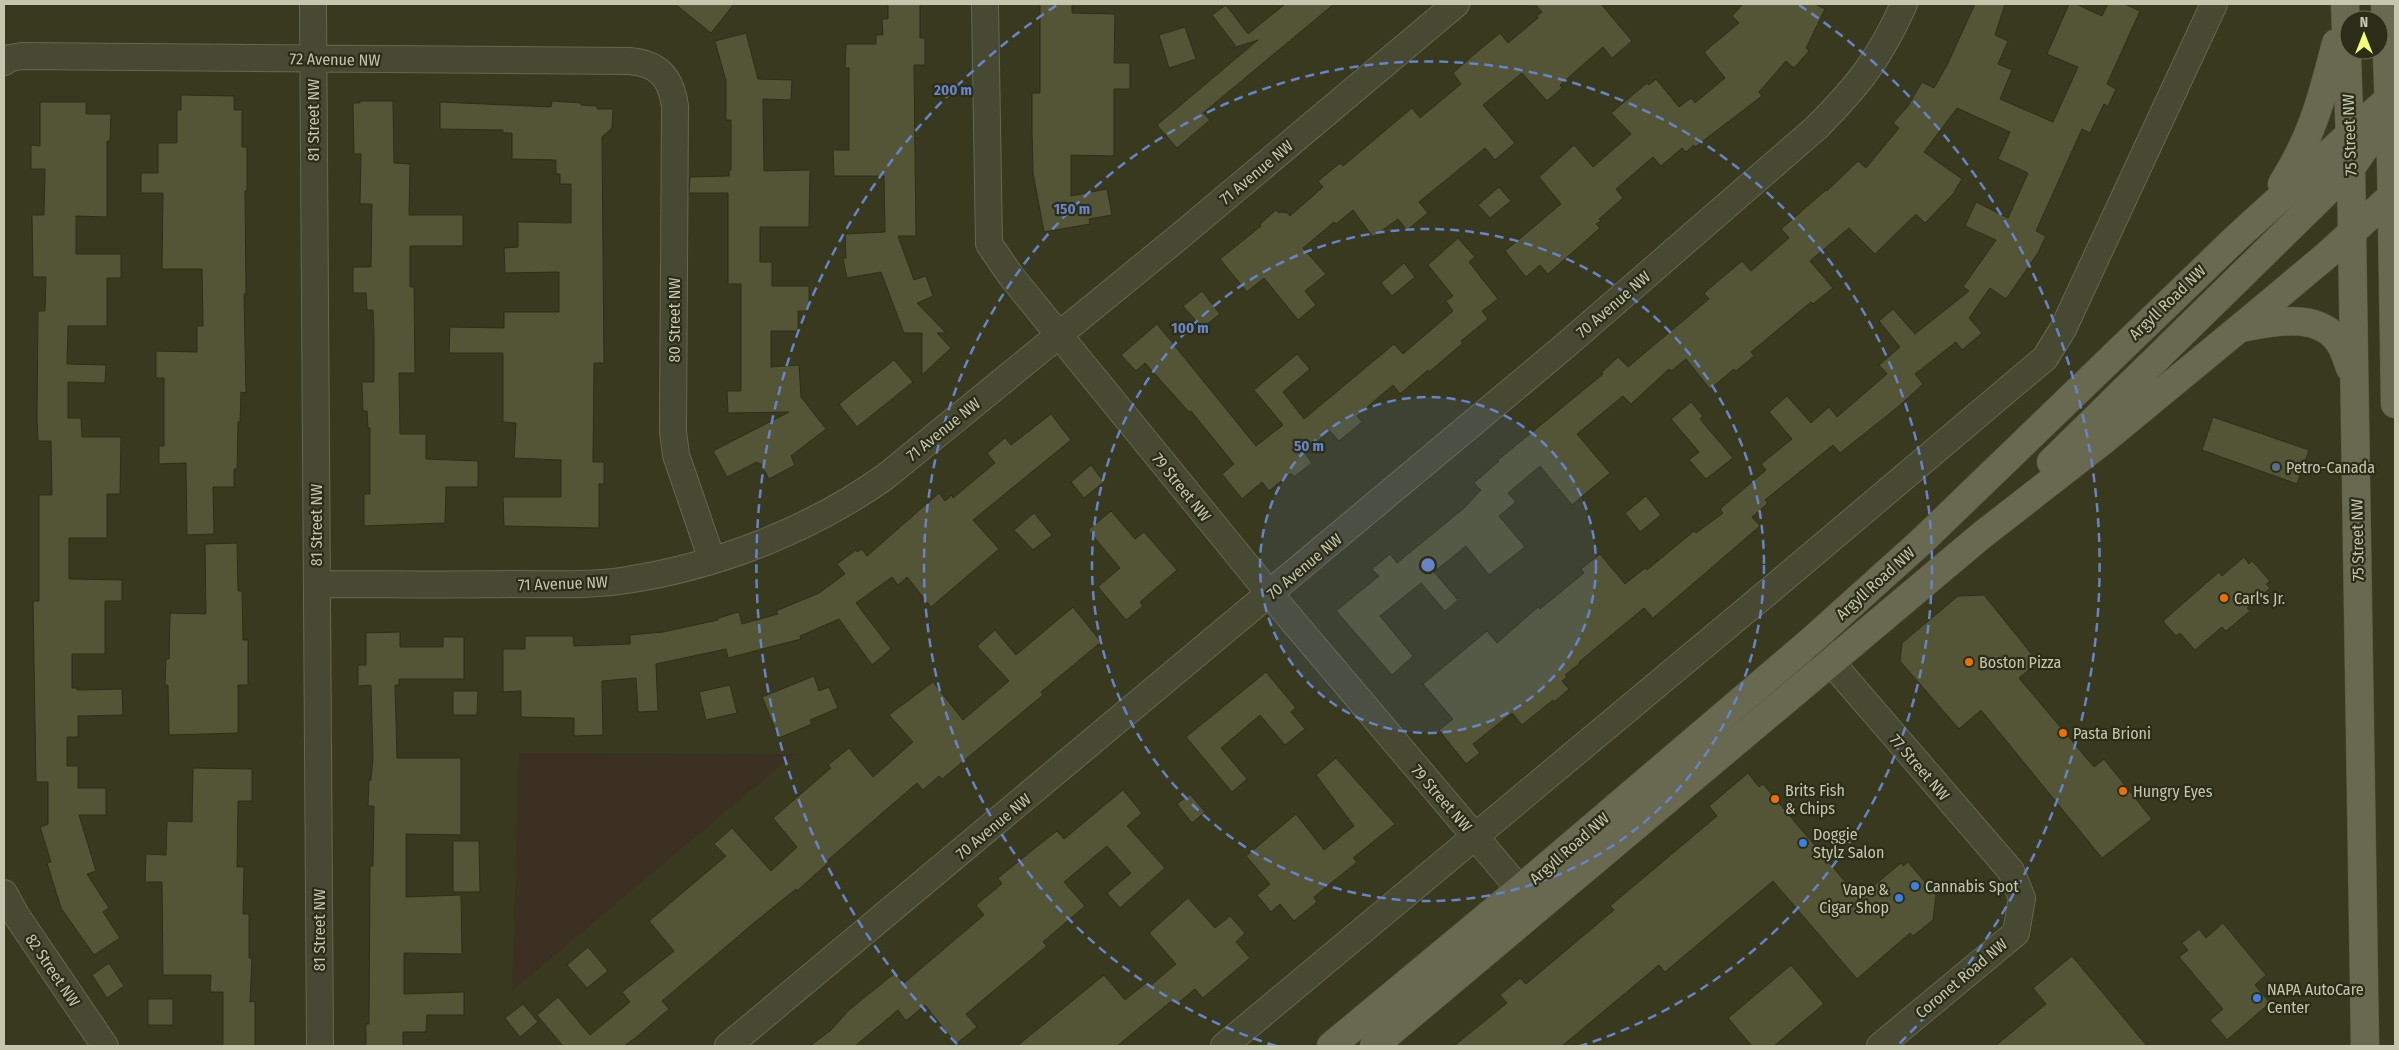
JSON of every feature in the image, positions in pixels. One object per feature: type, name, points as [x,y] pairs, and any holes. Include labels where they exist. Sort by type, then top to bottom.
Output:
[{"type":"main road","points":[[2385,4],[2393,159],[2395,404]]},
{"type":"main road","points":[[2264,212],[2295,163],[2311,131],[2329,74],[2345,6]]},
{"type":"main road","name":"75 Street NW","points":[[2345,6],[2351,168],[2350,233],[2365,1046]]},
{"type":"main road","points":[[1982,535],[2062,452],[2351,168],[2369,142],[2391,96]]},
{"type":"main road","name":"Argyll Road NW","points":[[1374,1046],[1528,899],[1922,541],[2160,308],[2391,96]]},
{"type":"main road","points":[[2350,233],[2393,159]]},
{"type":"main road","name":"Argyll Road NW","points":[[1331,1046],[1528,899],[1830,662],[1982,535],[2104,440],[2239,329],[2393,195]]},
{"type":"main road","points":[[2239,329],[2286,321],[2304,322],[2324,328],[2335,336],[2342,347],[2354,380]]},
{"type":"street","name":"81 Street NW","points":[[313,4],[320,1046]]},
{"type":"street","name":"79 Street NW","points":[[985,4],[989,244],[1010,276],[1270,594],[1528,899]]},
{"type":"street","name":"71 Avenue NW","points":[[317,584],[581,584],[626,580],[672,572],[712,560],[799,527],[852,500],[885,477],[1180,236],[1456,4]]},
{"type":"street","name":"70 Avenue NW","points":[[728,1046],[1566,345],[1816,128],[1845,99],[1867,73],[1889,37],[1904,4]]},
{"type":"street","points":[[1224,1046],[2044,358],[2063,329],[2214,4]]},
{"type":"street","name":"72 Avenue NW","points":[[4,62],[10,58],[22,56],[629,61],[640,62],[652,67],[664,76]]},
{"type":"street","name":"80 Street NW","points":[[664,76],[672,90],[675,106],[673,432],[676,455],[712,560]]},
{"type":"street","name":"77 Street NW","points":[[1812,640],[2011,871],[2022,898]]},
{"type":"street","name":"82 Street NW","points":[[4,893],[16,915],[105,1046]]},
{"type":"street","name":"Coronet Road NW","points":[[1880,1046],[2016,933],[2022,898]]},
{"type":"shaded area","points":[[519,753],[794,754],[512,991]]},
{"type":"building","points":[[675,4],[734,4],[711,33]]},
{"type":"building","points":[[888,4],[920,4],[920,38],[925,38],[925,65],[914,65],[916,236],[898,236],[914,280],[926,276],[933,296],[917,303],[946,333],[937,333],[951,348],[922,375],[922,333],[904,333],[881,272],[847,278],[843,258],[846,258],[845,234],[885,232],[884,176],[834,176],[833,150],[849,150],[849,68],[845,68],[846,44],[876,44],[876,35],[883,35],[882,19],[888,19]]},
{"type":"building","points":[[1040,4],[1072,4],[1072,13],[1115,14],[1114,63],[1130,63],[1130,89],[1114,89],[1114,156],[1071,155],[1071,196],[1107,189],[1112,215],[1089,219],[1090,224],[1044,232],[1033,173],[1032,130],[1032,93],[1040,93]]},
{"type":"building","points":[[1285,4],[1334,4],[1203,113],[1210,120],[1177,148],[1157,125],[1258,40],[1233,48],[1235,45],[1212,15],[1226,5],[1248,34]]},
{"type":"building","points":[[1535,4],[1601,4],[1632,41],[1612,58],[1603,47],[1560,85],[1562,88],[1547,101],[1522,73],[1483,105],[1515,143],[1495,160],[1485,148],[1419,202],[1428,213],[1407,230],[1398,219],[1373,237],[1353,210],[1336,224],[1334,222],[1303,248],[1326,274],[1305,291],[1316,305],[1298,320],[1264,278],[1247,292],[1220,259],[1261,226],[1260,224],[1276,210],[1279,213],[1288,213],[1290,216],[1323,187],[1318,181],[1340,163],[1343,166],[1412,108],[1420,118],[1461,84],[1453,73],[1477,52],[1500,33],[1508,43],[1538,18],[1537,16],[1542,12]]},
{"type":"building","points":[[1743,4],[1815,4],[1825,9],[1806,48],[1809,51],[1794,68],[1786,61],[1759,92],[1762,96],[1695,147],[1694,145],[1686,152],[1682,148],[1661,166],[1653,157],[1616,189],[1623,198],[1599,219],[1601,221],[1596,224],[1600,228],[1548,274],[1540,265],[1526,277],[1505,251],[1561,204],[1539,177],[1574,145],[1593,167],[1631,134],[1611,113],[1647,83],[1649,85],[1656,79],[1679,107],[1691,98],[1695,103],[1725,78],[1704,52],[1739,23],[1732,16]]},
{"type":"building","points":[[1975,4],[2005,4],[1995,35],[2008,41],[1998,64],[2012,70],[2000,99],[2053,122],[2078,67],[2047,54],[2069,4],[2076,4],[2102,16],[2108,4],[2125,4],[2140,11],[2107,84],[2116,89],[2108,106],[2104,104],[2090,133],[2082,129],[2036,231],[2046,236],[2038,253],[2006,299],[1990,288],[1969,318],[1982,333],[1962,350],[1956,342],[1915,374],[1923,384],[1899,406],[1840,453],[1833,445],[1765,500],[1768,503],[1752,517],[1760,526],[1653,618],[1644,608],[1579,662],[1565,675],[1567,677],[1562,681],[1569,689],[1554,702],[1553,700],[1522,725],[1512,713],[1473,744],[1480,753],[1466,764],[1439,730],[1453,719],[1423,684],[1487,631],[1497,643],[1538,607],[1540,609],[1584,573],[1581,569],[1600,554],[1625,584],[1645,568],[1647,570],[1694,531],[1696,533],[1723,513],[1720,509],[1766,470],[1761,464],[1792,439],[1769,412],[1787,396],[1811,423],[1829,407],[1837,417],[1887,374],[1879,365],[1900,347],[1879,321],[1893,309],[1915,334],[1969,291],[1963,287],[1996,240],[1965,226],[1976,202],[2008,218],[2028,173],[1998,159],[2010,132],[1957,108],[1924,152],[1962,179],[1955,192],[1925,223],[1916,214],[1875,254],[1849,228],[1810,261],[1833,288],[1813,304],[1811,302],[1751,352],[1754,356],[1736,371],[1734,369],[1710,389],[1686,359],[1671,371],[1669,369],[1631,404],[1623,396],[1577,434],[1610,473],[1572,505],[1540,466],[1508,493],[1516,502],[1499,516],[1525,547],[1489,575],[1466,546],[1434,572],[1458,600],[1445,611],[1421,583],[1380,616],[1413,656],[1392,675],[1336,611],[1379,576],[1372,569],[1390,554],[1397,563],[1464,508],[1481,490],[1474,483],[1498,460],[1603,374],[1602,372],[1618,357],[1628,367],[1709,299],[1704,293],[1742,261],[1751,271],[1789,238],[1781,229],[1827,191],[1858,161],[1866,168],[1899,128],[1893,123],[1908,106],[1922,82],[1934,88],[1947,65]]},
{"type":"building","points":[[1185,27],[1196,59],[1169,68],[1159,35]]},
{"type":"building","points":[[746,33],[758,79],[792,80],[791,100],[763,99],[764,171],[810,170],[809,227],[760,227],[760,262],[772,262],[772,286],[809,286],[809,311],[798,311],[798,331],[771,331],[771,367],[799,365],[801,397],[826,429],[791,456],[795,465],[769,479],[760,463],[758,464],[757,462],[727,477],[713,451],[789,412],[728,413],[727,391],[741,391],[741,284],[728,284],[728,193],[689,193],[690,177],[729,176],[729,170],[731,170],[731,120],[726,120],[726,81],[715,41]]},
{"type":"building","points":[[181,95],[234,96],[234,110],[242,110],[242,147],[247,147],[247,191],[245,191],[246,294],[244,294],[246,393],[241,392],[237,469],[234,469],[234,487],[213,487],[214,534],[187,535],[186,463],[159,464],[159,446],[164,446],[164,378],[156,378],[156,351],[197,352],[197,326],[203,326],[202,269],[162,269],[163,193],[141,193],[141,173],[158,173],[158,143],[177,143],[177,110],[181,110]]},
{"type":"building","points":[[360,101],[393,101],[394,163],[410,164],[409,215],[463,215],[463,246],[410,246],[410,287],[414,287],[415,373],[399,373],[400,434],[426,434],[426,459],[478,461],[478,487],[446,487],[445,523],[364,526],[364,494],[370,494],[370,428],[368,428],[367,411],[363,411],[362,382],[374,382],[374,333],[373,310],[367,310],[366,293],[353,293],[353,267],[371,267],[372,204],[360,204],[361,154],[354,154],[353,103],[360,103]]},
{"type":"building","points":[[552,101],[581,103],[581,105],[597,106],[597,109],[613,109],[612,128],[602,137],[604,363],[594,363],[593,462],[604,462],[604,484],[599,484],[599,528],[504,526],[503,497],[561,497],[561,460],[514,458],[516,423],[503,422],[503,353],[449,353],[450,327],[504,328],[504,312],[559,312],[559,272],[505,273],[504,248],[518,247],[518,222],[571,223],[571,184],[560,184],[560,174],[556,174],[556,160],[512,159],[512,133],[503,133],[503,130],[440,129],[440,102],[551,107]]},
{"type":"building","points":[[40,102],[86,102],[86,114],[111,114],[110,141],[107,141],[107,217],[76,216],[76,254],[121,254],[121,278],[107,278],[107,326],[68,326],[67,364],[106,365],[105,383],[68,382],[68,418],[81,418],[82,437],[121,437],[120,494],[107,494],[107,538],[69,538],[69,579],[122,580],[122,601],[105,601],[105,654],[72,654],[72,688],[77,688],[77,690],[122,689],[123,715],[78,716],[78,737],[67,737],[67,766],[78,766],[78,788],[106,788],[106,815],[79,815],[96,871],[87,874],[109,908],[103,912],[120,938],[94,955],[61,908],[47,863],[51,862],[40,827],[48,824],[48,782],[36,782],[33,601],[39,601],[39,495],[52,495],[51,441],[38,441],[37,418],[38,311],[45,311],[46,277],[33,277],[32,215],[44,215],[45,169],[31,169],[31,145],[40,146]]},
{"type":"building","points":[[1499,187],[1511,201],[1490,218],[1478,205]]},
{"type":"building","points":[[1458,238],[1475,257],[1469,262],[1498,299],[1482,311],[1488,319],[1461,341],[1463,343],[1429,372],[1428,370],[1400,394],[1393,385],[1357,416],[1362,422],[1339,441],[1330,431],[1304,452],[1312,463],[1294,477],[1291,473],[1269,491],[1262,482],[1242,499],[1222,474],[1234,464],[1191,411],[1189,412],[1145,363],[1136,371],[1121,355],[1157,324],[1256,446],[1283,425],[1254,390],[1297,354],[1310,369],[1283,392],[1304,419],[1394,344],[1403,354],[1453,311],[1446,301],[1453,296],[1428,265]]},
{"type":"building","points":[[1404,263],[1415,277],[1392,296],[1381,283]]},
{"type":"building","points":[[1202,291],[1220,314],[1202,328],[1183,306]]},
{"type":"building","points":[[894,360],[913,382],[857,427],[839,404]]},
{"type":"building","points":[[1691,402],[1703,416],[1700,419],[1733,458],[1706,479],[1689,460],[1699,452],[1671,419]]},
{"type":"building","points":[[1051,414],[1071,440],[973,520],[999,549],[931,607],[907,577],[898,585],[892,577],[856,603],[891,649],[872,665],[839,619],[800,636],[801,639],[728,658],[726,649],[656,664],[658,711],[638,712],[636,678],[602,681],[603,735],[574,736],[574,718],[521,717],[521,691],[503,692],[503,649],[525,649],[525,636],[573,636],[574,646],[630,644],[630,635],[663,632],[718,620],[718,618],[739,612],[742,624],[778,614],[776,611],[819,593],[845,574],[837,564],[856,550],[857,552],[862,549],[867,556],[939,493],[945,501],[952,495],[953,498],[995,463],[987,453],[1005,438],[1011,445]]},
{"type":"building","name":"Petro-Canada","points":[[2213,417],[2309,450],[2297,484],[2202,450]]},
{"type":"building","points":[[1091,465],[1104,482],[1084,498],[1071,482]]},
{"type":"building","points":[[1646,496],[1661,515],[1640,532],[1625,513]]},
{"type":"building","points":[[1111,511],[1135,539],[1144,532],[1177,570],[1140,602],[1143,606],[1126,620],[1098,587],[1120,568],[1088,530]]},
{"type":"building","points":[[1034,513],[1052,535],[1033,550],[1014,530]]},
{"type":"building","points":[[237,543],[238,591],[242,591],[243,640],[248,640],[248,685],[238,685],[238,733],[169,735],[168,685],[165,685],[166,659],[169,659],[170,613],[206,614],[205,544]]},
{"type":"building","name":"Carl's Jr.","points":[[2244,557],[2249,564],[2252,561],[2270,581],[2266,584],[2270,588],[2247,608],[2250,611],[2226,631],[2222,627],[2195,650],[2180,633],[2176,636],[2163,621],[2219,572],[2222,576]]},
{"type":"building","points":[[1984,595],[2038,662],[2019,678],[2094,767],[2104,759],[2152,819],[2102,858],[1981,710],[1959,729],[1900,661],[1902,643],[1958,596]]},
{"type":"building","points":[[1073,607],[1101,642],[1041,692],[1043,695],[942,779],[939,776],[923,790],[917,783],[828,860],[829,862],[797,891],[796,889],[755,922],[662,1001],[669,1009],[634,1039],[624,1046],[563,1046],[537,1015],[558,997],[590,1035],[630,1002],[622,992],[674,951],[649,921],[726,856],[714,844],[732,828],[771,871],[797,847],[773,818],[831,768],[828,765],[849,748],[873,777],[913,742],[889,715],[933,682],[963,720],[1009,681],[977,646],[995,630],[1016,655]]},
{"type":"building","points":[[400,632],[400,647],[443,647],[443,637],[464,637],[464,679],[399,679],[399,685],[395,685],[397,758],[461,758],[461,835],[406,834],[406,897],[461,895],[462,954],[404,953],[404,994],[464,992],[464,1015],[427,1015],[426,1032],[403,1032],[403,1046],[366,1046],[366,1024],[369,1024],[370,866],[373,866],[374,806],[368,806],[369,780],[371,780],[373,758],[371,685],[358,686],[358,665],[366,665],[366,633]]},
{"type":"building","points":[[1266,672],[1296,708],[1291,712],[1305,729],[1285,745],[1260,715],[1221,748],[1247,779],[1232,792],[1186,737]]},
{"type":"building","points":[[814,676],[819,691],[829,687],[838,708],[810,720],[812,724],[779,738],[762,697]]},
{"type":"building","points":[[730,685],[737,713],[706,720],[699,692]]},
{"type":"building","points":[[453,691],[478,691],[477,715],[453,715]]},
{"type":"building","points":[[1336,758],[1395,824],[1353,858],[1357,862],[1314,897],[1317,902],[1294,921],[1280,904],[1271,912],[1257,895],[1270,884],[1246,856],[1296,814],[1324,850],[1354,826],[1316,775]]},
{"type":"building","points":[[193,768],[252,769],[252,801],[238,801],[237,867],[244,867],[243,914],[249,914],[249,958],[252,958],[250,1002],[255,1001],[255,1046],[223,1046],[223,992],[210,992],[211,975],[163,975],[162,882],[145,882],[146,854],[166,855],[167,821],[192,822]]},
{"type":"building","points":[[1748,773],[1759,787],[1763,784],[1859,898],[1901,863],[1903,866],[1908,862],[1936,895],[1933,920],[1913,936],[1910,933],[1857,979],[1773,881],[1665,972],[1659,965],[1562,1046],[1454,1046],[1507,1003],[1500,995],[1520,978],[1526,984],[1614,910],[1610,906],[1717,816],[1709,806]]},
{"type":"building","points":[[1123,790],[1142,813],[1127,826],[1165,868],[1120,908],[1107,893],[1131,873],[1107,846],[1064,882],[1085,906],[1043,942],[1047,946],[966,1014],[977,1027],[956,1044],[925,1005],[906,1021],[898,1010],[855,1046],[810,1046],[831,1030],[849,1010],[895,973],[904,983],[984,915],[976,905],[1002,884],[998,878],[1057,831],[1064,839]]},
{"type":"building","points":[[1190,794],[1205,812],[1192,823],[1177,804]]},
{"type":"building","points":[[453,841],[479,841],[480,892],[453,892]]},
{"type":"building","points":[[1188,898],[1215,928],[1230,916],[1245,933],[1236,942],[1250,958],[1203,998],[1195,989],[1178,1003],[1174,999],[1117,1046],[1017,1046],[1104,975],[1125,1000],[1147,982],[1150,986],[1176,964],[1149,933]]},
{"type":"building","points":[[2223,923],[2266,975],[2255,985],[2270,1003],[2227,1040],[2210,1020],[2223,1009],[2179,957],[2188,950],[2182,943],[2199,929],[2206,938]]},
{"type":"building","points":[[588,947],[608,971],[587,988],[567,965]]},
{"type":"building","points":[[2072,956],[2147,1046],[1995,1046],[2046,1004],[2033,988]]},
{"type":"building","points":[[109,963],[124,986],[107,998],[92,975]]},
{"type":"building","points":[[1791,965],[1824,1004],[1774,1046],[1752,1046],[1728,1018]]},
{"type":"building","points":[[148,999],[173,999],[173,1025],[148,1025]]},
{"type":"building","points":[[523,1004],[538,1022],[520,1037],[505,1018]]},
{"type":"place","name":"Petro-Canada","points":[[2276,467]]},
{"type":"place","name":"Carl's Jr.","points":[[2224,598]]},
{"type":"place","name":"Boston Pizza","points":[[1969,662]]},
{"type":"place","name":"Pasta Brioni","points":[[2063,733]]},
{"type":"place","name":"Hungry Eyes","points":[[2123,791]]},
{"type":"place","name":"Brits Fish & Chips","points":[[1775,799]]},
{"type":"place","name":"Doggie Stylz Salon","points":[[1803,843]]},
{"type":"place","name":"Cannabis Spot","points":[[1915,886]]},
{"type":"place","name":"Vape & Cigar Shop","points":[[1899,898]]},
{"type":"place","name":"NAPA AutoCare Center","points":[[2257,998]]}]
